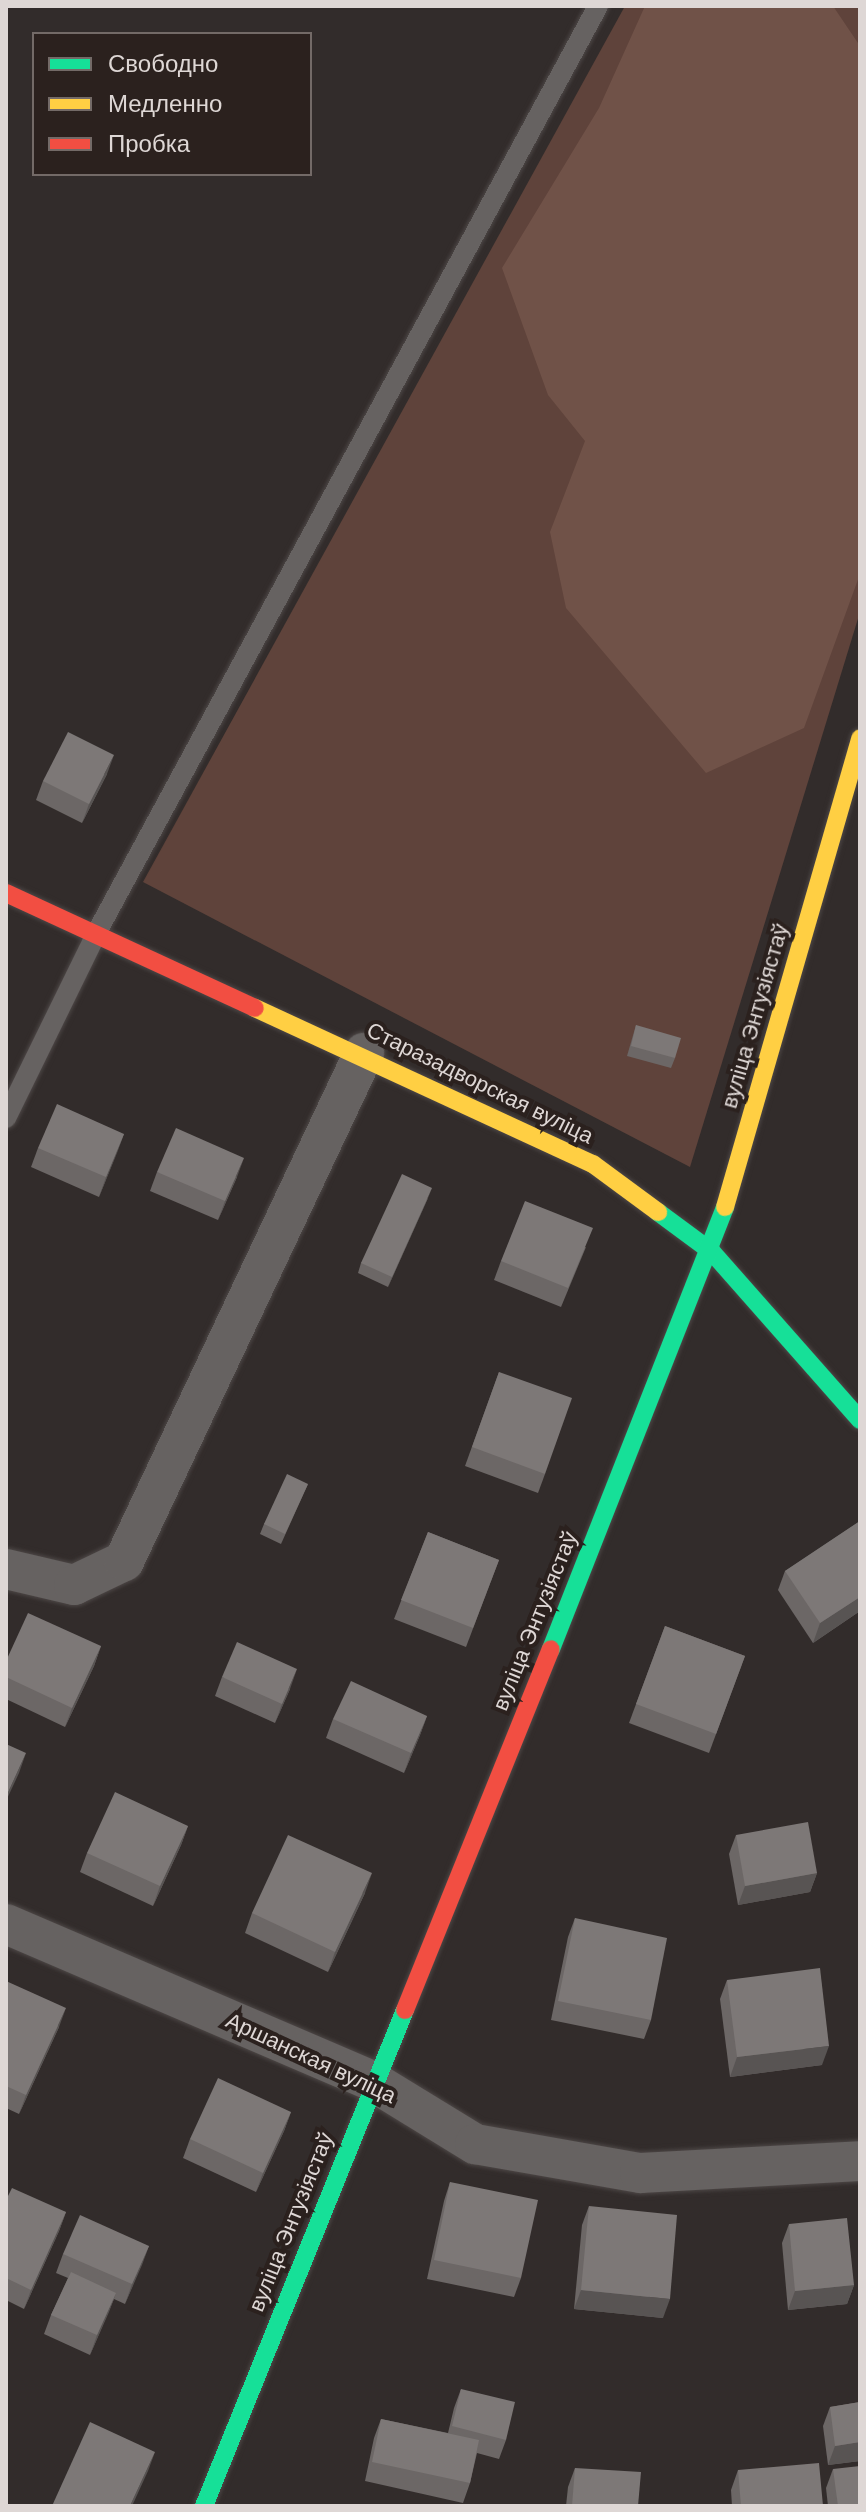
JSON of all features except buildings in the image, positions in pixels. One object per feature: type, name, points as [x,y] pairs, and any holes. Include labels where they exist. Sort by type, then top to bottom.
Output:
[{"type":"street","name":"вуліца Энтузіястаў","points":[[204,2506],[372,2081],[712,1252],[860,738]]},
{"type":"street","name":"Старазадворская вуліца","points":[[6,893],[98,930],[364,1053],[593,1164],[712,1252],[860,1420]]},
{"type":"street","points":[[6,1569],[74,1585],[124,1561],[364,1053]]},
{"type":"street","name":"Аршанская вуліца","points":[[6,1924],[372,2081],[475,2144],[640,2173],[860,2161]]},
{"type":"lane","points":[[6,1118],[98,930],[598,6]]},
{"type":"shaded area","points":[[625,6],[860,6],[860,612],[690,1167],[143,882]]},
{"type":"shaded area","points":[[645,6],[833,6],[860,46],[860,574],[804,728],[706,773],[566,608],[550,532],[585,441],[548,395],[502,268],[599,108]]},
{"type":"traffic: fast","points":[[551,1649],[725,1207]]},
{"type":"traffic: fast","points":[[658,1212],[712,1252],[860,1420]]},
{"type":"traffic: fast","points":[[204,2506],[405,2010]]},
{"type":"traffic: slow","points":[[725,1207],[860,738]]},
{"type":"traffic: slow","points":[[255,1008],[593,1164],[658,1212]]},
{"type":"traffic: jam","points":[[6,893],[255,1008]]},
{"type":"traffic: jam","points":[[405,2010],[551,1649]]}]
